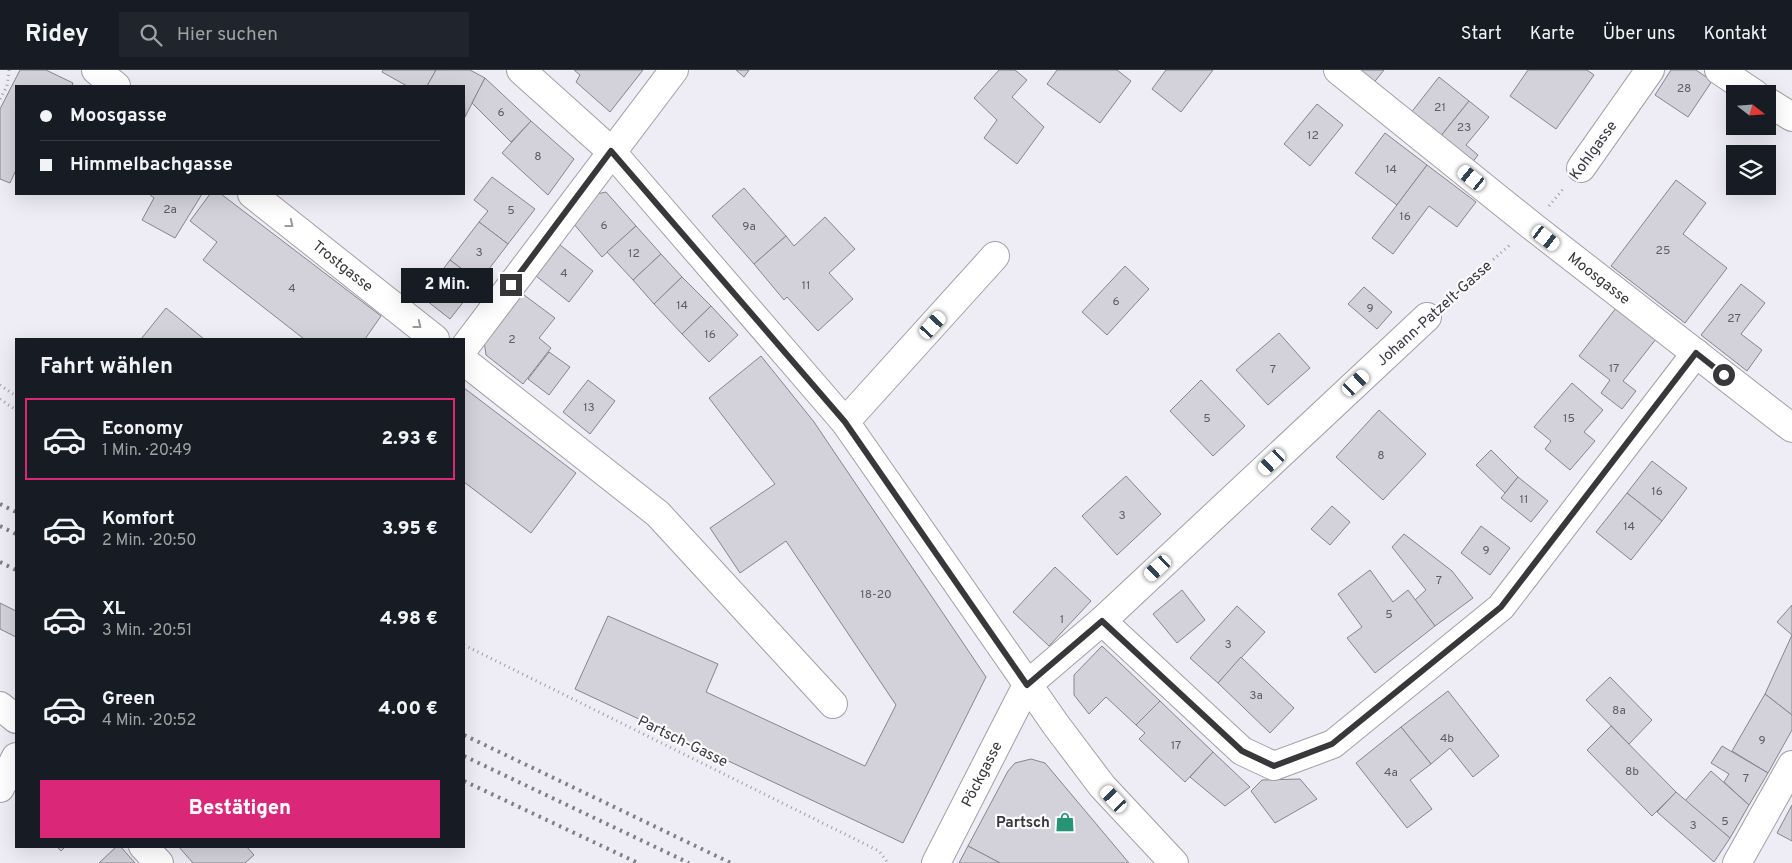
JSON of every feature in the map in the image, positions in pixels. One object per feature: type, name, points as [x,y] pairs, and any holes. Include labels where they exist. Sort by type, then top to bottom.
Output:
[{"type":"street","points":[[96,70],[115,85]]},
{"type":"street","points":[[521,70],[611,151],[845,422],[1027,685],[1102,786],[1174,863]]},
{"type":"street","points":[[465,347],[674,70]]},
{"type":"street","name":"Moosgasse","points":[[1338,70],[1532,226],[1792,428]]},
{"type":"street","name":"Kohlgasse","points":[[1581,168],[1650,70]]},
{"type":"street","points":[[1719,70],[1742,85]]},
{"type":"street","points":[[1776,107],[1792,117]]},
{"type":"street","name":"Trostgasse","points":[[253,195],[434,338]]},
{"type":"street","points":[[845,422],[995,256]]},
{"type":"street","name":"Johann-Patzelt-Gasse","points":[[1027,685],[1102,621],[1427,317]]},
{"type":"street","points":[[1102,621],[1242,751],[1274,766],[1332,744],[1501,607],[1696,353]]},
{"type":"street","points":[[465,362],[658,514],[833,704]]},
{"type":"street","name":"Pöckgasse","points":[[936,863],[1027,685]]},
{"type":"street","points":[[0,706],[15,718]]},
{"type":"street","points":[[0,788],[15,759]]},
{"type":"street","points":[[1737,863],[1792,765]]},
{"type":"street","points":[[145,848],[159,863]]},
{"type":"path","points":[[0,100],[7,86],[9,70]]},
{"type":"path","name":"Kohlgasse","points":[[1532,226],[1581,168]]},
{"type":"path","name":"Johann-Patzelt-Gasse","points":[[1427,317],[1532,226]]},
{"type":"path","points":[[0,385],[15,395]]},
{"type":"path","points":[[0,399],[15,409]]},
{"type":"path","name":"Partsch-Gasse","points":[[465,645],[880,851],[888,863]]},
{"type":"building","points":[[20,70],[46,70],[73,83],[72,85],[15,85],[15,172],[10,183],[0,179],[0,109]]},
{"type":"building","points":[[383,70],[436,70],[428,85],[405,85],[382,72]]},
{"type":"building","points":[[436,70],[470,70],[485,78],[465,117],[465,85],[428,85]]},
{"type":"building","points":[[574,70],[643,70],[610,112],[576,82],[580,75]]},
{"type":"building","points":[[736,70],[749,70],[744,77]]},
{"type":"building","points":[[999,70],[1015,70],[1027,80],[1012,97],[1044,127],[1017,164],[984,138],[997,120],[974,98]]},
{"type":"building","points":[[1057,70],[1117,70],[1131,81],[1100,123],[1047,84]]},
{"type":"building","points":[[1166,70],[1213,70],[1181,112],[1152,89]]},
{"type":"building","points":[[1353,70],[1384,70],[1372,85]]},
{"type":"building","points":[[1528,70],[1587,70],[1594,75],[1556,129],[1510,96]]},
{"type":"building","points":[[1671,70],[1696,70],[1712,81],[1688,117],[1655,95]]},
{"type":"building","points":[[1439,77],[1469,101],[1440,137],[1410,114]]},
{"type":"building","points":[[485,78],[531,121],[511,142],[472,103]]},
{"type":"building","points":[[1469,101],[1489,117],[1466,145],[1478,155],[1472,163],[1440,137]]},
{"type":"building","points":[[1317,104],[1343,125],[1310,166],[1284,144]]},
{"type":"building","points":[[531,121],[574,159],[548,195],[502,153]]},
{"type":"building","points":[[1385,133],[1427,165],[1397,205],[1355,173]]},
{"type":"building","points":[[1427,165],[1476,202],[1457,227],[1429,206],[1393,254],[1372,238]]},
{"type":"building","points":[[492,177],[535,209],[508,244],[479,222],[488,211],[474,200]]},
{"type":"building","points":[[1676,180],[1706,203],[1683,234],[1727,268],[1685,323],[1611,266]]},
{"type":"building","points":[[744,188],[786,236],[754,264],[712,216]]},
{"type":"building","points":[[606,192],[636,226],[602,257],[573,223],[597,194]]},
{"type":"building","points":[[150,195],[201,195],[175,238],[142,220],[154,198]]},
{"type":"building","points":[[209,195],[222,195],[381,316],[366,338],[303,338],[203,260],[217,242],[190,221]]},
{"type":"building","points":[[825,217],[855,249],[829,273],[853,299],[818,331],[787,297],[784,300],[754,264],[786,236],[794,246]]},
{"type":"building","points":[[479,222],[508,244],[479,282],[450,260]]},
{"type":"building","points":[[636,226],[661,254],[633,280],[607,252]]},
{"type":"building","points":[[560,245],[593,271],[569,302],[536,276]]},
{"type":"building","points":[[661,254],[682,277],[654,304],[633,280]]},
{"type":"building","points":[[450,260],[479,282],[450,319],[422,297]]},
{"type":"building","points":[[1125,266],[1149,289],[1107,335],[1082,312]]},
{"type":"building","points":[[682,277],[711,306],[682,334],[654,304]]},
{"type":"building","points":[[1741,284],[1765,303],[1741,334],[1762,350],[1747,371],[1701,335]]},
{"type":"building","points":[[1364,287],[1392,312],[1377,329],[1348,304]]},
{"type":"building","points":[[520,292],[555,318],[539,338],[551,348],[523,384],[486,355],[484,340]]},
{"type":"building","points":[[711,306],[738,335],[709,362],[682,334]]},
{"type":"building","points":[[166,308],[203,338],[142,338]]},
{"type":"building","points":[[1616,308],[1656,339],[1623,381],[1636,391],[1622,409],[1601,393],[1610,380],[1579,356]]},
{"type":"building","points":[[1279,333],[1310,368],[1268,405],[1236,370]]},
{"type":"building","points":[[549,352],[570,367],[549,395],[528,379]]},
{"type":"building","points":[[761,356],[814,422],[986,677],[903,843],[575,689],[608,616],[718,664],[706,692],[865,766],[896,705],[786,541],[740,573],[710,528],[775,484],[709,398]]},
{"type":"building","points":[[588,380],[615,401],[590,434],[563,412]]},
{"type":"building","points":[[1201,380],[1245,426],[1213,456],[1170,411]]},
{"type":"building","points":[[1572,383],[1603,410],[1584,432],[1595,441],[1570,470],[1545,449],[1551,441],[1534,427]]},
{"type":"building","points":[[465,389],[576,473],[531,533],[465,483]]},
{"type":"building","points":[[1379,410],[1426,454],[1383,500],[1336,457]]},
{"type":"building","points":[[1491,450],[1518,477],[1505,493],[1476,465]]},
{"type":"building","points":[[1652,461],[1687,488],[1662,521],[1627,493]]},
{"type":"building","points":[[1126,476],[1161,514],[1117,555],[1082,516]]},
{"type":"building","points":[[1518,477],[1548,501],[1531,522],[1501,498]]},
{"type":"building","points":[[1627,493],[1662,521],[1631,560],[1596,532]]},
{"type":"building","points":[[1332,506],[1350,522],[1330,545],[1311,529]]},
{"type":"building","points":[[1481,526],[1510,548],[1490,575],[1461,553]]},
{"type":"building","points":[[1404,534],[1452,571],[1473,598],[1435,626],[1415,600],[1426,590],[1392,547]]},
{"type":"building","points":[[1055,567],[1091,601],[1049,646],[1013,612]]},
{"type":"building","points":[[1370,570],[1393,602],[1408,590],[1435,626],[1375,673],[1347,638],[1362,627],[1338,594]]},
{"type":"building","points":[[1182,590],[1205,620],[1177,643],[1153,614]]},
{"type":"building","points":[[0,603],[15,610],[15,636],[0,629]]},
{"type":"building","points":[[1792,605],[1792,635],[1777,622]]},
{"type":"building","points":[[1237,606],[1265,632],[1218,683],[1190,658]]},
{"type":"building","points":[[1792,635],[1792,715],[1765,694]]},
{"type":"building","points":[[1102,646],[1160,701],[1136,725],[1106,697],[1089,714],[1074,695],[1074,675]]},
{"type":"building","points":[[1241,657],[1294,708],[1270,733],[1218,683]]},
{"type":"building","points":[[1610,677],[1652,720],[1629,744],[1586,700]]},
{"type":"building","points":[[1448,691],[1499,756],[1473,777],[1450,748],[1431,764],[1401,727]]},
{"type":"building","points":[[1765,694],[1792,715],[1792,730],[1768,773],[1732,751]]},
{"type":"building","points":[[1160,701],[1213,752],[1185,782],[1139,739],[1145,733],[1136,725]]},
{"type":"building","points":[[1611,726],[1676,792],[1652,816],[1587,750]]},
{"type":"building","points":[[1401,727],[1431,764],[1410,780],[1432,809],[1407,828],[1356,763]]},
{"type":"building","points":[[1722,746],[1768,773],[1749,805],[1724,782],[1729,774],[1711,763]]},
{"type":"building","points":[[1213,752],[1250,787],[1225,806],[1190,777]]},
{"type":"building","points":[[1031,759],[1045,763],[1129,863],[1000,863],[968,846],[1008,771],[1015,763]]},
{"type":"building","points":[[1711,771],[1749,805],[1730,838],[1685,801]]},
{"type":"building","points":[[1300,779],[1317,799],[1275,823],[1251,791],[1262,780]]},
{"type":"building","points":[[1676,792],[1730,838],[1714,862],[1657,812]]},
{"type":"building","points":[[1792,805],[1792,841],[1777,833]]},
{"type":"building","points":[[968,846],[1000,863],[959,863]]},
{"type":"building","points":[[115,848],[122,848],[135,863],[99,863]]},
{"type":"building","points":[[180,848],[248,848],[254,855],[245,863],[193,863]]},
{"type":"railway","points":[[0,504],[15,512]]},
{"type":"railway","points":[[0,526],[15,534]]},
{"type":"railway","points":[[0,562],[15,570]]},
{"type":"railway","points":[[465,735],[731,863]]},
{"type":"railway","points":[[465,756],[689,863]]},
{"type":"railway","points":[[465,781],[638,863]]},
{"type":"place","name":"Partsch","points":[[1065,822]]},
{"type":"route","points":[[511,285],[611,151],[845,422],[1027,685],[1102,621],[1242,751],[1274,766],[1332,744],[1501,607],[1696,353],[1724,375]]}]
